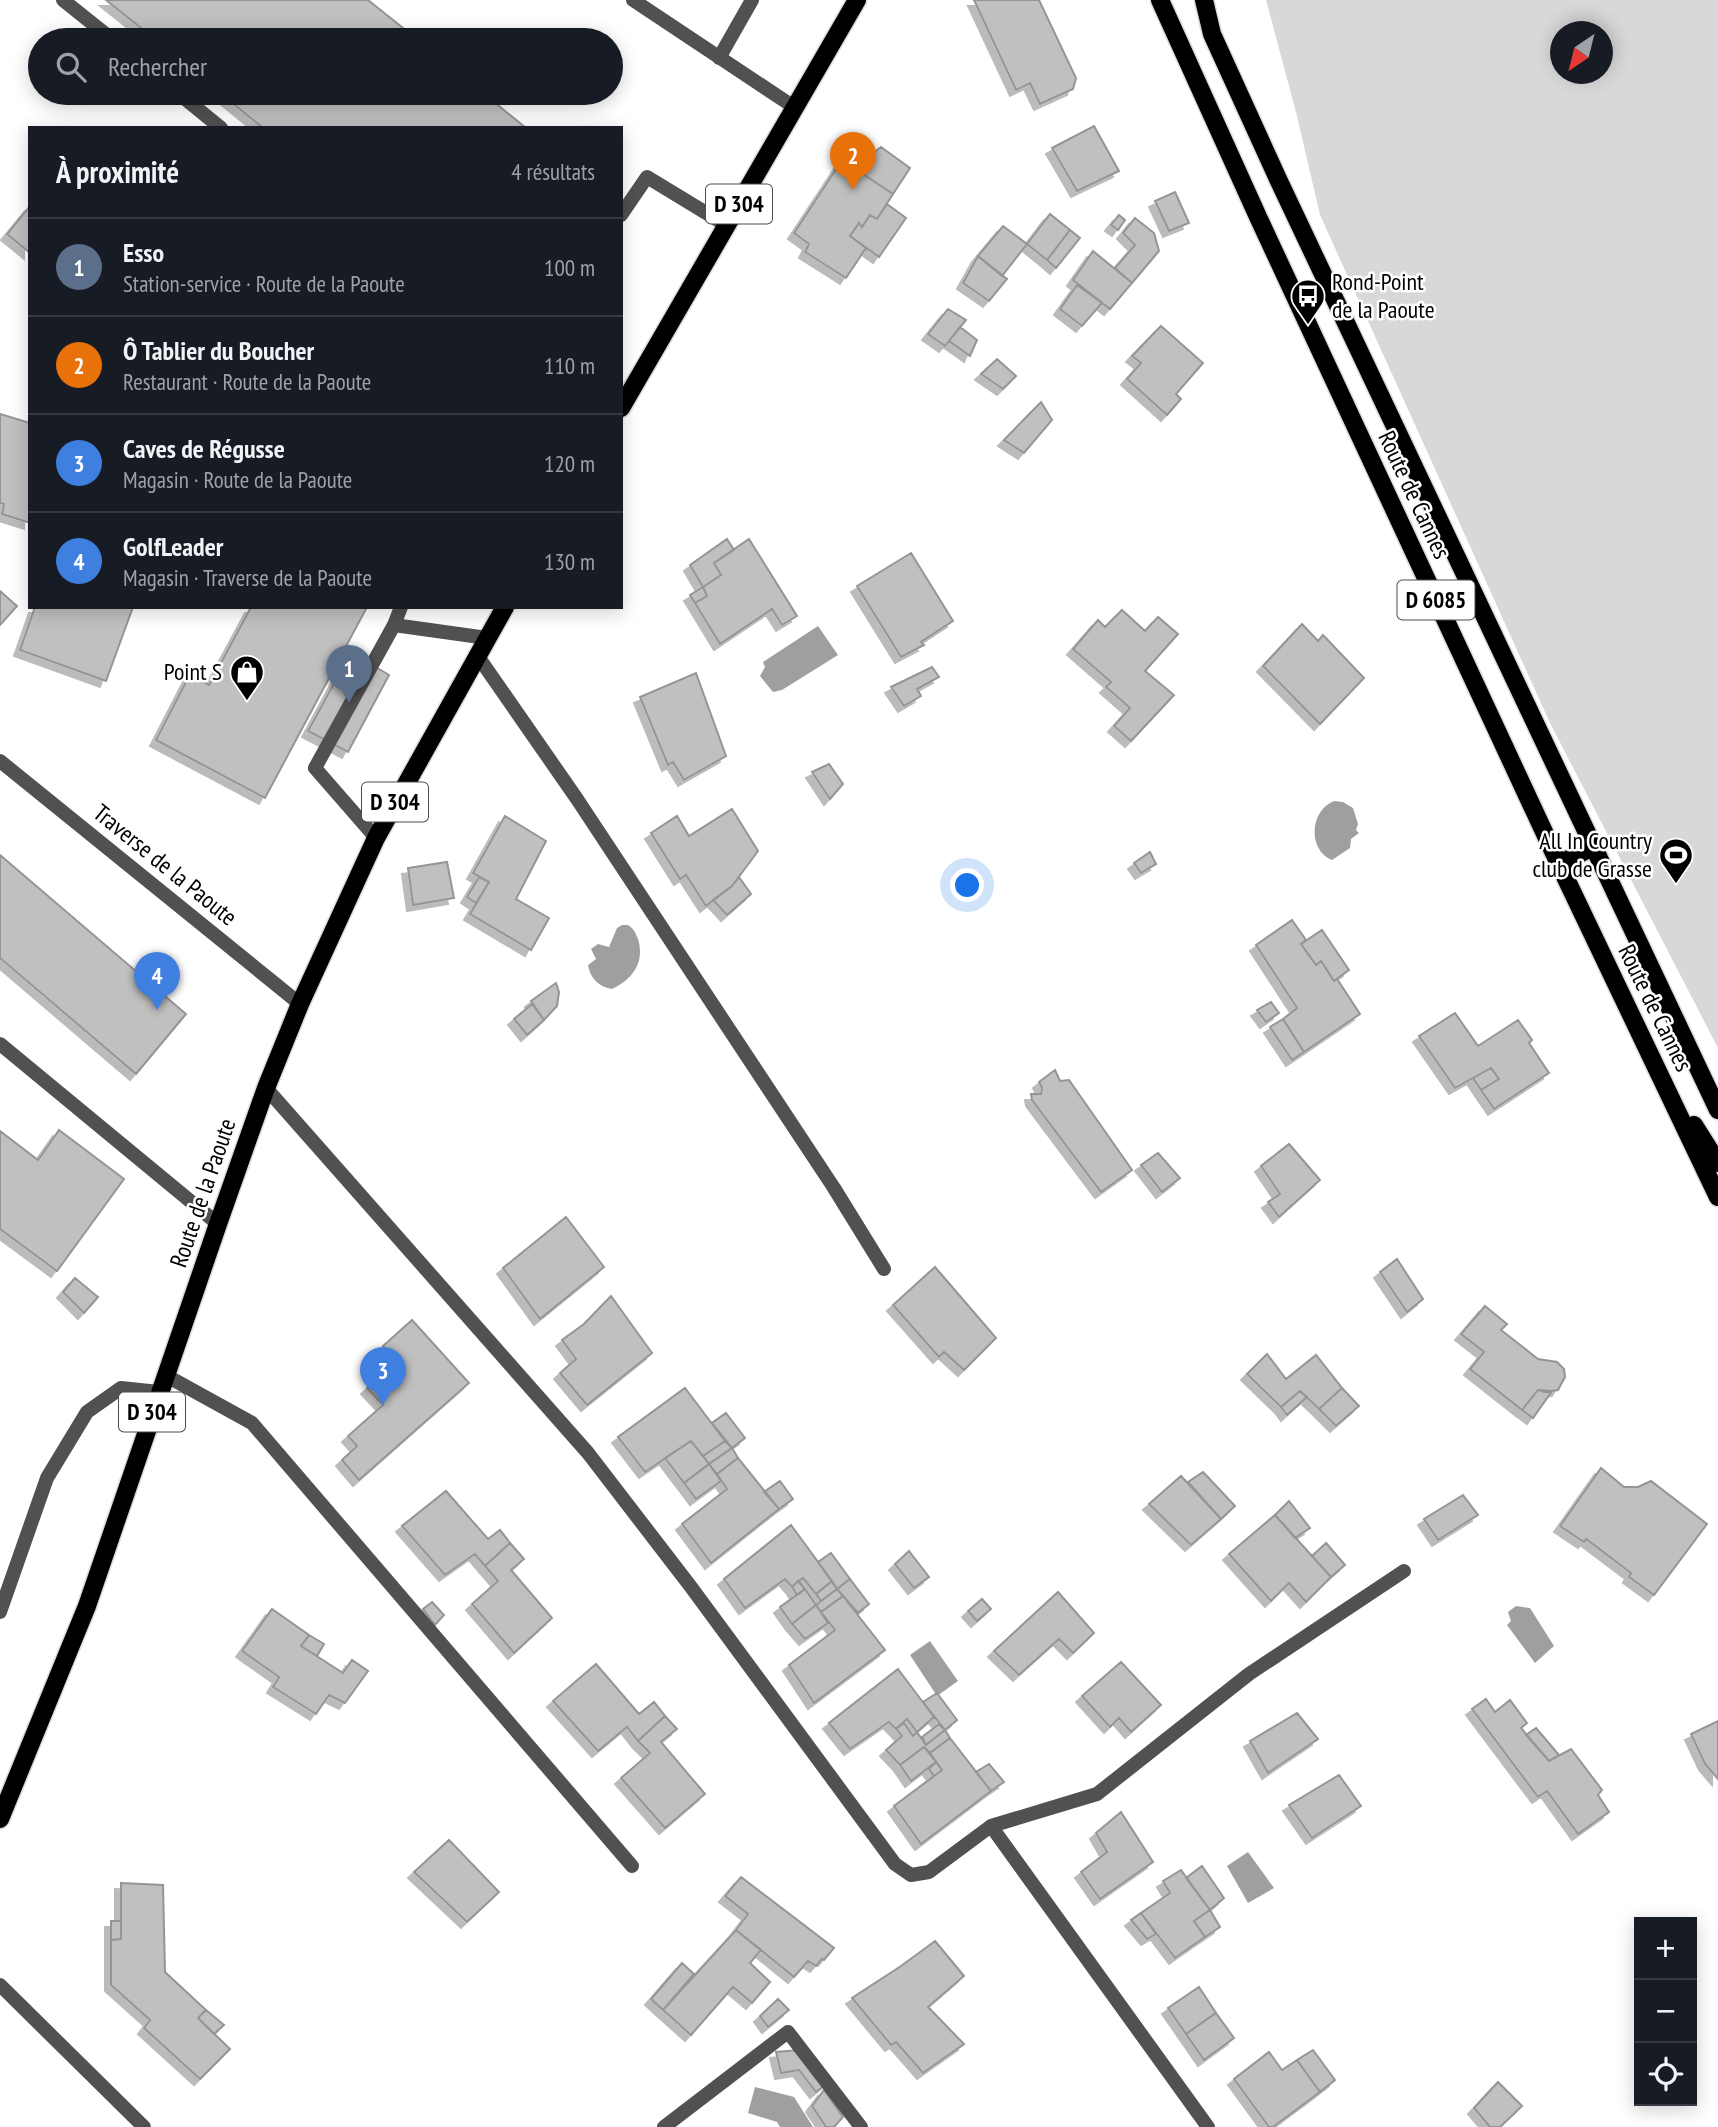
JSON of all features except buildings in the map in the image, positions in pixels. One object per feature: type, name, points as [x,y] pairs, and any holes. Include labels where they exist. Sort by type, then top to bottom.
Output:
[{"type":"main road","name":"D 304","points":[[623,405],[857,0]]},
{"type":"main road","name":"Route de Cannes","points":[[1160,0],[1559,864],[1718,1198]]},
{"type":"main road","name":"Route de Cannes","points":[[1204,0],[1212,34],[1278,179],[1718,1109]]},
{"type":"main road","name":"Route de la Paoute","points":[[0,1819],[87,1606],[266,1088],[300,1004],[376,838],[504,609]]},
{"type":"main road","points":[[1559,864],[1593,847]]},
{"type":"main road","points":[[1648,1051],[1718,1163]]},
{"type":"street","points":[[63,0],[98,28]]},
{"type":"street","points":[[633,0],[794,107]]},
{"type":"street","points":[[719,58],[752,0]]},
{"type":"street","points":[[193,105],[219,126]]},
{"type":"street","points":[[623,212],[647,177],[726,225]]},
{"type":"street","points":[[376,838],[315,768],[400,609]]},
{"type":"street","points":[[394,625],[487,638]]},
{"type":"street","points":[[477,655],[577,799],[834,1188],[884,1269]]},
{"type":"street","name":"Traverse de la Paoute","points":[[0,761],[300,1004]]},
{"type":"street","points":[[0,1044],[218,1224]]},
{"type":"street","points":[[266,1088],[588,1453],[691,1587],[895,1864],[911,1875],[929,1872],[991,1826],[1097,1794],[1249,1674],[1404,1571]]},
{"type":"street","points":[[0,1612],[47,1478],[87,1412],[121,1388],[162,1384],[252,1423],[632,1867]]},
{"type":"street","points":[[991,1826],[1208,2127]]},
{"type":"street","points":[[0,1985],[144,2127]]},
{"type":"street","points":[[664,2127],[788,2032],[861,2127]]},
{"type":"shaded area","points":[[1266,0],[1718,0],[1718,1048],[1550,723],[1320,215]]},
{"type":"shaded area","points":[[818,626],[838,655],[782,690],[773,692],[760,676],[765,667],[763,662]]},
{"type":"shaded area","points":[[1334,801],[1343,802],[1353,808],[1358,824],[1356,830],[1359,833],[1351,839],[1350,848],[1332,860],[1318,848],[1315,830],[1320,813]]},
{"type":"shaded area","points":[[628,925],[634,931],[640,955],[636,969],[612,989],[596,981],[588,965],[596,959],[591,949],[598,944],[609,947],[617,928]]},
{"type":"shaded area","points":[[1516,1606],[1530,1608],[1554,1646],[1535,1663],[1507,1625],[1511,1621],[1508,1612]]},
{"type":"shaded area","points":[[930,1641],[958,1681],[937,1696],[910,1655]]},
{"type":"shaded area","points":[[1248,1852],[1274,1888],[1248,1903],[1227,1866]]},
{"type":"shaded area","points":[[755,2087],[794,2097],[813,2127],[780,2127],[777,2122],[748,2113]]},
{"type":"place","name":"Ô Tablier du Boucher","points":[[853,190]]},
{"type":"place","name":"Rond-Point de la Paoute","points":[[1308,326]]},
{"type":"place","name":"Point S","points":[[247,702]]},
{"type":"place","name":"Esso","points":[[349,703]]},
{"type":"place","name":"All In Country club de Grasse","points":[[1676,885]]},
{"type":"place","name":"GolfLeader","points":[[157,1010]]},
{"type":"place","name":"Caves de Régusse","points":[[383,1405]]}]
